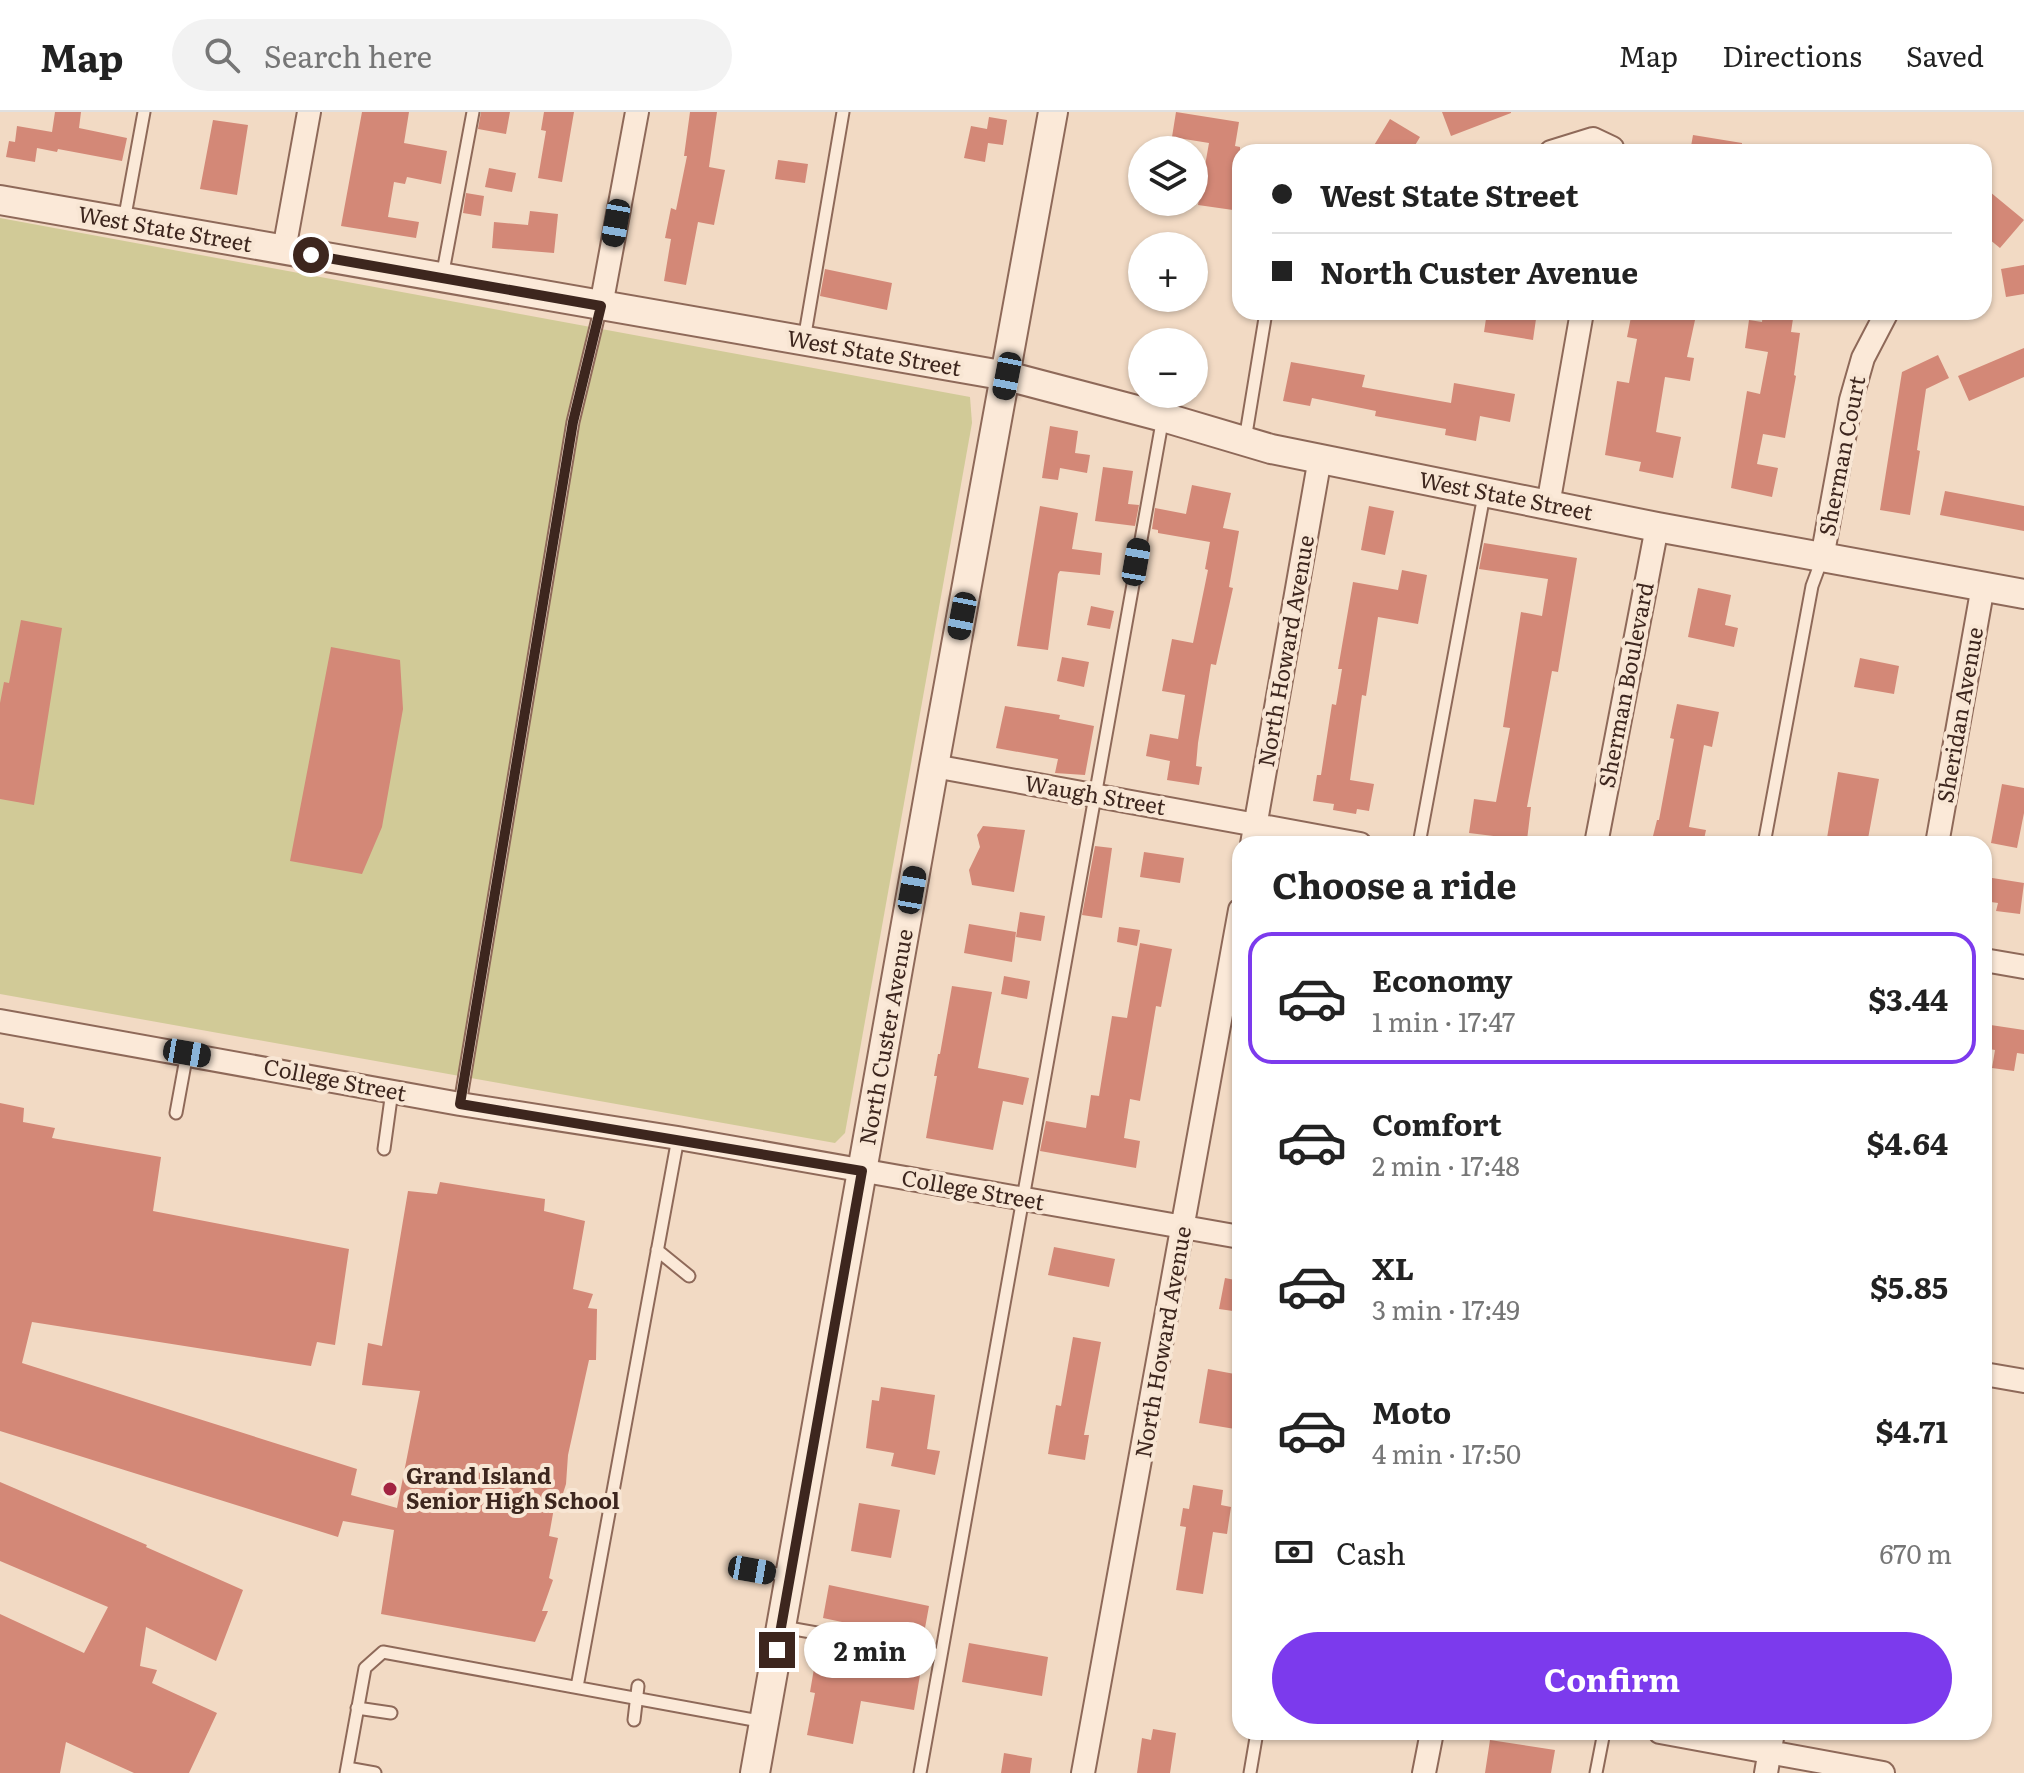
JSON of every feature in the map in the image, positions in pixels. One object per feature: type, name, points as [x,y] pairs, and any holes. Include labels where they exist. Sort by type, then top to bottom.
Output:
[{"type":"street","points":[[284,250],[309,112]]},
{"type":"street","points":[[601,306],[637,112]]},
{"type":"street","name":"North Custer Avenue","points":[[755,1773],[1053,112]]},
{"type":"street","points":[[1577,144],[1593,139],[1604,144]]},
{"type":"street","name":"West State Street","points":[[0,200],[1007,376],[1245,441],[1320,458],[1657,527],[2024,594]]},
{"type":"street","points":[[1548,505],[1581,320]]},
{"type":"street","name":"Sherman Court","points":[[1822,558],[1851,400],[1863,358],[1883,320]]},
{"type":"street","name":"North Howard Avenue","points":[[1253,834],[1320,458]]},
{"type":"street","name":"Sherman Boulevard","points":[[1598,836],[1657,527]]},
{"type":"street","name":"Sheridan Avenue","points":[[1938,836],[1983,586]]},
{"type":"street","name":"Waugh Street","points":[[934,766],[1094,795],[1253,834],[1274,836]]},
{"type":"street","name":"North Howard Avenue","points":[[1083,1773],[1232,955]]},
{"type":"street","points":[[1992,961],[2024,967]]},
{"type":"street","name":"College Street","points":[[0,1021],[460,1104],[678,1138],[1232,1236]]},
{"type":"street","points":[[1992,1375],[2024,1381]]},
{"type":"street","points":[[1424,1773],[1430,1740]]},
{"type":"street","points":[[1704,1740],[1883,1773]]},
{"type":"lane","points":[[124,222],[144,112]]},
{"type":"lane","points":[[442,278],[473,112]]},
{"type":"lane","points":[[804,341],[843,112]]},
{"type":"lane","points":[[460,1104],[573,422],[601,306]]},
{"type":"lane","points":[[1245,441],[1265,320]]},
{"type":"lane","points":[[920,1773],[1163,417]]},
{"type":"lane","points":[[1420,836],[1485,492]]},
{"type":"lane","points":[[1765,836],[1812,586],[1822,558]]},
{"type":"lane","points":[[176,1113],[187,1053]]},
{"type":"lane","points":[[384,1149],[392,1091]]},
{"type":"lane","points":[[577,1687],[678,1138]]},
{"type":"lane","points":[[657,1250],[689,1276]]},
{"type":"lane","points":[[752,1570],[790,1576]]},
{"type":"lane","points":[[781,1626],[940,1655]]},
{"type":"lane","points":[[375,1773],[347,1771],[365,1668],[383,1652],[577,1687],[637,1692],[765,1722]]},
{"type":"lane","points":[[634,1720],[637,1692]]},
{"type":"lane","points":[[357,1708],[391,1713]]},
{"type":"lane","points":[[1250,1773],[1256,1740]]},
{"type":"lane","points":[[1596,1773],[1602,1740]]},
{"type":"shaded area","points":[[0,218],[970,397],[972,423],[845,1133],[835,1143],[0,994]]},
{"type":"building","points":[[55,112],[81,112],[79,128],[127,138],[122,161],[37,148],[35,162],[6,157],[9,141],[15,142],[17,126],[52,132]]},
{"type":"building","points":[[362,112],[409,112],[404,143],[447,151],[441,184],[407,177],[405,184],[394,182],[388,217],[419,222],[416,238],[341,226]]},
{"type":"building","points":[[481,112],[510,112],[506,134],[478,129]]},
{"type":"building","points":[[544,112],[574,112],[562,182],[538,178],[546,131],[541,130]]},
{"type":"building","points":[[690,112],[717,112],[709,167],[725,170],[714,225],[698,222],[686,285],[664,281],[671,239],[665,238],[671,208],[676,210],[687,156],[684,156]]},
{"type":"building","points":[[1176,112],[1239,122],[1235,144],[1232,144],[1232,210],[1208,206],[1208,136],[1172,136]]},
{"type":"building","points":[[1442,112],[1511,112],[1511,113],[1451,136]]},
{"type":"building","points":[[989,117],[1007,120],[1003,145],[988,143],[985,162],[964,158],[971,126],[987,129]]},
{"type":"building","points":[[1390,119],[1420,137],[1416,144],[1375,144]]},
{"type":"building","points":[[213,120],[248,125],[237,195],[200,189]]},
{"type":"building","points":[[1693,135],[1742,143],[1742,144],[1691,144]]},
{"type":"building","points":[[778,160],[808,164],[805,183],[775,179]]},
{"type":"building","points":[[489,168],[516,173],[512,192],[485,187]]},
{"type":"building","points":[[466,193],[484,196],[481,216],[463,213]]},
{"type":"building","points":[[1992,194],[2024,220],[2000,248],[1992,242]]},
{"type":"building","points":[[530,211],[558,214],[554,253],[492,248],[494,222],[528,225]]},
{"type":"building","points":[[2024,265],[2024,294],[2006,297],[2001,269]]},
{"type":"building","points":[[825,269],[892,283],[887,310],[820,296]]},
{"type":"building","points":[[1486,320],[1536,320],[1533,340],[1484,332]]},
{"type":"building","points":[[1630,320],[1695,320],[1687,357],[1694,358],[1690,381],[1665,377],[1656,432],[1681,437],[1673,478],[1639,471],[1641,462],[1605,455],[1617,381],[1629,383],[1637,339],[1627,337]]},
{"type":"building","points":[[1749,320],[1793,320],[1791,332],[1800,333],[1785,438],[1763,434],[1757,464],[1778,468],[1772,497],[1731,488],[1747,391],[1760,394],[1768,352],[1745,348]]},
{"type":"building","points":[[2024,348],[2024,377],[1969,401],[1958,376]]},
{"type":"building","points":[[1938,355],[1949,378],[1926,389],[1910,515],[1880,510],[1902,372]]},
{"type":"building","points":[[1291,362],[1365,375],[1362,387],[1451,403],[1454,383],[1515,394],[1510,422],[1480,416],[1476,441],[1445,435],[1446,429],[1375,416],[1376,411],[1312,398],[1310,406],[1283,401]]},
{"type":"building","points":[[1050,426],[1078,431],[1075,453],[1090,455],[1087,473],[1060,468],[1058,480],[1042,478]]},
{"type":"building","points":[[1103,467],[1133,471],[1128,504],[1139,505],[1135,526],[1095,521]]},
{"type":"building","points":[[1192,485],[1231,493],[1223,528],[1239,531],[1229,587],[1233,588],[1216,665],[1211,664],[1198,743],[1196,766],[1202,767],[1199,785],[1167,780],[1170,761],[1146,756],[1150,734],[1178,739],[1185,695],[1162,691],[1172,639],[1193,643],[1208,570],[1205,569],[1210,542],[1158,533],[1158,530],[1152,529],[1155,508],[1186,514]]},
{"type":"building","points":[[1945,491],[2024,506],[2024,531],[1940,515]]},
{"type":"building","points":[[1040,506],[1078,513],[1072,549],[1102,553],[1100,575],[1060,571],[1058,574],[1048,650],[1017,646]]},
{"type":"building","points":[[1369,506],[1394,511],[1385,555],[1361,550]]},
{"type":"building","points":[[1484,543],[1577,558],[1558,672],[1552,671],[1527,807],[1531,807],[1527,836],[1469,833],[1474,799],[1496,802],[1510,728],[1503,727],[1521,612],[1542,616],[1548,579],[1479,569]]},
{"type":"building","points":[[1402,570],[1427,575],[1418,624],[1378,617],[1366,696],[1362,695],[1350,780],[1374,784],[1369,811],[1357,809],[1356,814],[1333,810],[1334,804],[1313,801],[1317,775],[1321,775],[1332,704],[1336,705],[1342,669],[1338,669],[1353,582],[1398,590]]},
{"type":"building","points":[[1698,588],[1731,595],[1725,625],[1738,628],[1734,647],[1688,637]]},
{"type":"building","points":[[1091,606],[1114,611],[1110,629],[1087,625]]},
{"type":"building","points":[[21,620],[62,628],[34,805],[0,799],[0,703],[4,682],[9,683]]},
{"type":"building","points":[[331,647],[400,660],[403,709],[382,827],[362,874],[290,861]]},
{"type":"building","points":[[1062,657],[1089,662],[1084,687],[1057,681]]},
{"type":"building","points":[[1860,658],[1899,666],[1894,694],[1854,687]]},
{"type":"building","points":[[1677,704],[1719,712],[1712,747],[1704,745],[1689,827],[1706,830],[1705,836],[1653,836],[1659,820],[1674,739],[1670,738]]},
{"type":"building","points":[[1005,706],[1060,715],[1059,719],[1094,726],[1085,775],[1055,773],[1058,759],[996,748]]},
{"type":"building","points":[[1838,772],[1879,779],[1868,836],[1827,836]]},
{"type":"building","points":[[2002,784],[2024,788],[2024,813],[2017,848],[1992,843]]},
{"type":"building","points":[[983,826],[1025,830],[1014,892],[972,885],[969,870],[980,847],[977,835]]},
{"type":"building","points":[[1095,846],[1112,848],[1102,918],[1082,915]]},
{"type":"building","points":[[1144,852],[1184,858],[1180,883],[1140,877]]},
{"type":"building","points":[[1992,878],[2024,883],[2020,914],[1996,911],[1998,903],[1992,902]]},
{"type":"building","points":[[1020,912],[1045,916],[1041,941],[1016,937]]},
{"type":"building","points":[[969,924],[1016,932],[1012,962],[964,953]]},
{"type":"building","points":[[1119,927],[1140,930],[1137,946],[1117,942]]},
{"type":"building","points":[[1140,943],[1172,949],[1161,1007],[1156,1006],[1140,1101],[1130,1099],[1124,1138],[1140,1141],[1136,1168],[1040,1151],[1046,1121],[1086,1128],[1091,1095],[1099,1096],[1112,1016],[1127,1018]]},
{"type":"building","points":[[1004,976],[1030,981],[1027,999],[1001,994]]},
{"type":"building","points":[[952,986],[992,992],[978,1068],[1029,1078],[1023,1105],[1003,1101],[993,1150],[926,1138],[937,1076],[934,1076]]},
{"type":"building","points":[[1992,1025],[2024,1030],[2024,1054],[2017,1053],[2014,1071],[1992,1068],[1995,1050],[1992,1049]]},
{"type":"building","points":[[0,1103],[24,1108],[23,1122],[55,1128],[52,1138],[161,1157],[153,1211],[349,1249],[335,1345],[317,1342],[311,1366],[32,1322],[22,1363],[357,1469],[351,1495],[397,1508],[420,1391],[362,1385],[368,1343],[382,1346],[408,1191],[437,1194],[440,1182],[545,1199],[544,1211],[585,1221],[573,1289],[593,1294],[588,1308],[597,1309],[596,1360],[589,1360],[568,1455],[566,1484],[558,1509],[554,1508],[549,1536],[558,1538],[549,1578],[553,1580],[542,1611],[548,1611],[535,1642],[381,1614],[394,1530],[343,1521],[338,1537],[0,1431]]},
{"type":"building","points":[[1054,1247],[1115,1259],[1109,1287],[1048,1275]]},
{"type":"building","points":[[1225,1278],[1232,1279],[1232,1311],[1219,1309]]},
{"type":"building","points":[[1073,1337],[1101,1342],[1084,1435],[1089,1435],[1085,1460],[1048,1454],[1056,1405],[1061,1406]]},
{"type":"building","points":[[1208,1369],[1232,1374],[1232,1428],[1199,1423]]},
{"type":"building","points":[[881,1387],[935,1395],[927,1449],[940,1451],[935,1475],[891,1466],[894,1453],[866,1448],[872,1400],[879,1401]]},
{"type":"building","points":[[0,1482],[243,1590],[216,1661],[146,1627],[140,1666],[157,1670],[152,1683],[217,1713],[189,1773],[134,1773],[66,1742],[60,1773],[0,1773],[0,1614],[84,1653],[108,1607],[0,1561]]},
{"type":"building","points":[[1193,1485],[1223,1490],[1221,1505],[1231,1507],[1227,1534],[1213,1532],[1203,1594],[1176,1590],[1186,1527],[1180,1526],[1183,1508],[1189,1509]]},
{"type":"building","points":[[859,1503],[900,1510],[891,1558],[851,1551]]},
{"type":"building","points":[[829,1585],[929,1606],[923,1639],[823,1618]]},
{"type":"building","points":[[969,1643],[1048,1657],[1042,1696],[962,1682]]},
{"type":"building","points":[[816,1657],[920,1675],[914,1710],[861,1701],[853,1744],[807,1735],[815,1693],[810,1692]]},
{"type":"building","points":[[1153,1729],[1176,1733],[1170,1773],[1137,1773],[1142,1738],[1151,1740]]},
{"type":"building","points":[[1490,1740],[1555,1750],[1551,1773],[1485,1773]]},
{"type":"building","points":[[1004,1753],[1032,1758],[1030,1773],[1001,1773]]},
{"type":"place","name":"Grand Island Senior High School","points":[[390,1489]]},
{"type":"route","points":[[311,255],[601,306],[573,422],[460,1104],[862,1171],[777,1650]]}]
